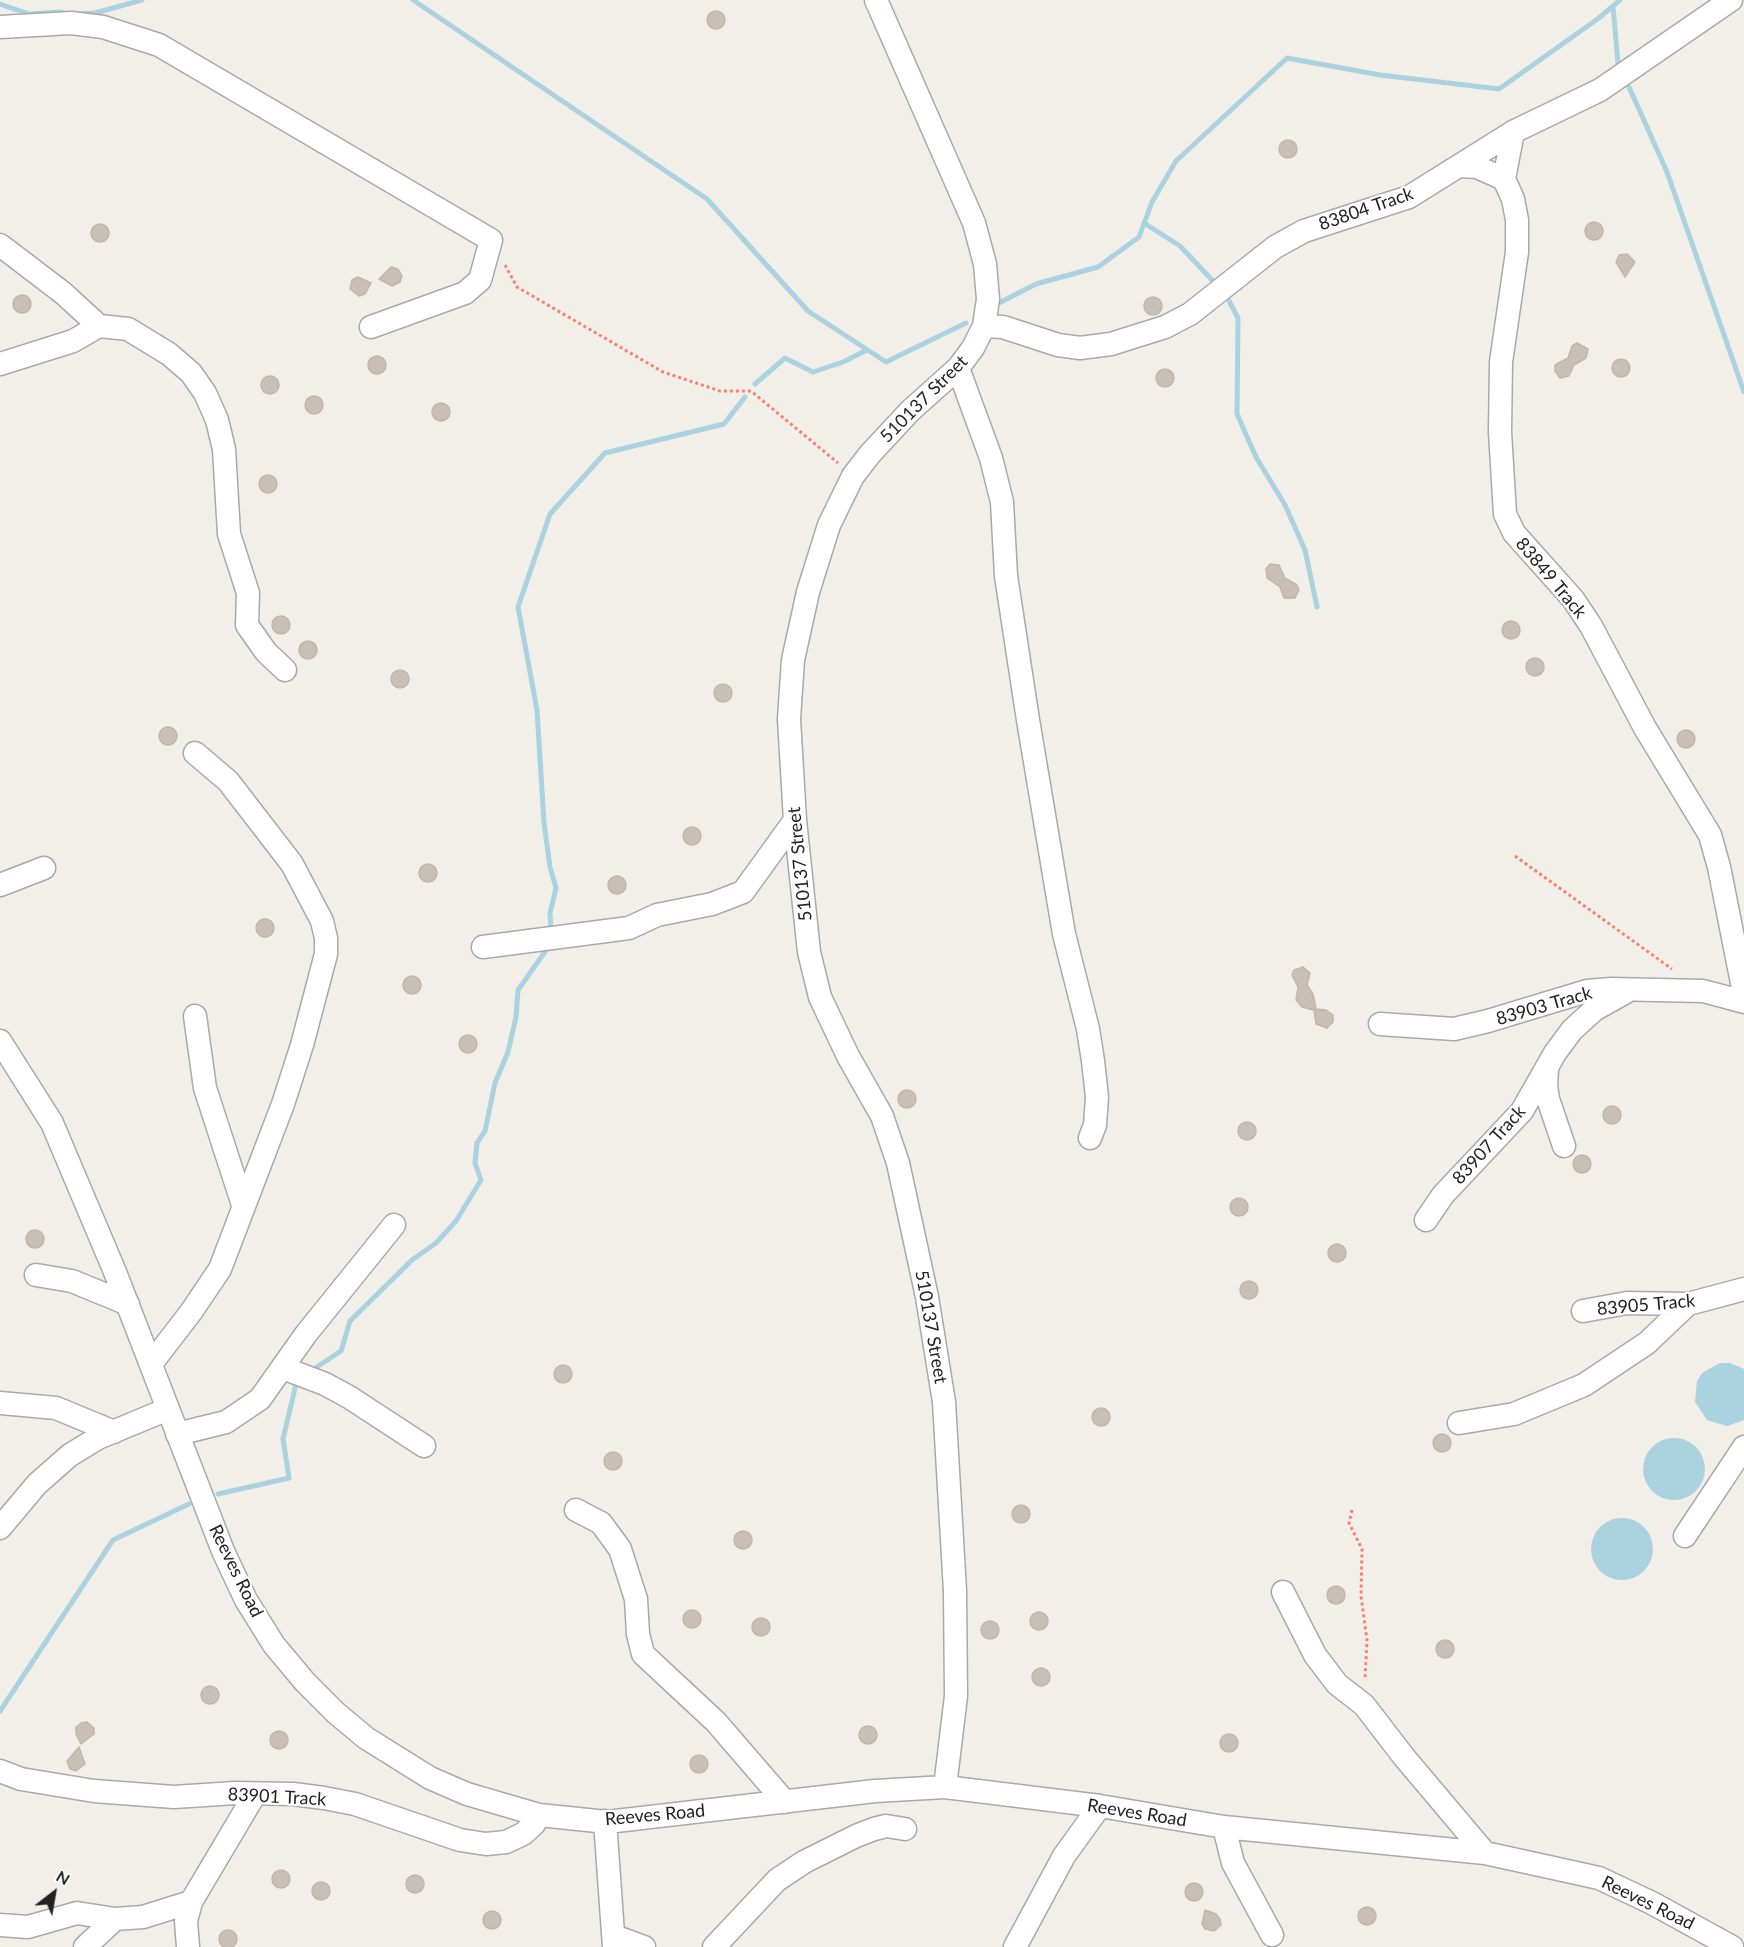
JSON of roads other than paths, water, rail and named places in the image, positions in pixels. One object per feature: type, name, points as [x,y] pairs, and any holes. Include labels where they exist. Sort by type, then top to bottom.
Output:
[{"type":"street","name":"510137 Street","points":[[876,0],[974,223],[985,264],[988,299],[984,326],[973,348],[958,368],[910,411],[853,476],[828,525],[808,592],[793,660],[789,718],[795,820],[809,952],[820,997],[848,1056],[882,1116],[898,1163],[927,1297],[944,1402],[955,1591],[956,1696],[945,1787]]},
{"type":"street","name":"83804 Track","points":[[984,326],[1003,327],[1058,345],[1080,348],[1139,337],[1190,314],[1259,259],[1304,231],[1408,197],[1513,132],[1600,90],[1731,0]]},
{"type":"street","points":[[1736,0],[1744,15]]},
{"type":"street","points":[[0,27],[71,23],[102,27],[159,45],[491,240],[480,280],[465,293],[371,327]]},
{"type":"street","points":[[1461,166],[1478,167],[1504,179],[1513,132]]},
{"type":"street","name":"83849 Track","points":[[1504,179],[1513,199],[1517,252],[1501,362],[1500,432],[1505,514],[1514,533],[1573,599],[1591,626],[1646,728],[1710,835],[1738,943],[1744,993]]},
{"type":"street","points":[[0,245],[63,293],[92,332]]},
{"type":"street","points":[[0,364],[92,332],[121,327],[145,338],[191,373],[205,393],[218,420],[224,448],[229,534],[248,593],[247,625],[260,645],[285,670]]},
{"type":"street","points":[[958,368],[991,458],[1002,502],[1006,576],[1028,720],[1064,934],[1088,1029],[1093,1061],[1097,1097],[1095,1125],[1090,1138]]},
{"type":"street","points":[[151,1364],[191,1312],[219,1269],[283,1104],[322,973],[326,938],[311,896],[292,864],[228,781],[195,753]]},
{"type":"street","points":[[483,947],[629,928],[657,915],[712,904],[743,892],[795,820]]},
{"type":"street","points":[[0,885],[44,868]]},
{"type":"street","name":"83907 Track","points":[[1426,1220],[1443,1196],[1522,1111],[1558,1048],[1582,1019],[1605,1003],[1631,990]]},
{"type":"street","name":"83903 Track","points":[[1380,1024],[1454,1029],[1488,1022],[1587,991],[1703,991],[1744,1002]]},
{"type":"street","points":[[195,1017],[205,1088],[243,1205]]},
{"type":"street","name":"Reeves Road","points":[[0,1041],[52,1123],[128,1305],[223,1551],[246,1600],[274,1645],[305,1682],[366,1738],[430,1778],[467,1794],[539,1815],[605,1821],[875,1791],[945,1787],[1100,1806],[1224,1827],[1485,1853],[1599,1878],[1653,1903],[1732,1947]]},
{"type":"street","name":"83907 Track","points":[[1548,1067],[1546,1086],[1548,1099],[1564,1146]]},
{"type":"street","points":[[177,1434],[207,1428],[242,1413],[260,1399],[306,1334],[394,1225]]},
{"type":"street","points":[[36,1275],[72,1281],[128,1305]]},
{"type":"street","name":"83905 Track","points":[[1583,1311],[1627,1304],[1688,1304],[1744,1289]]},
{"type":"street","points":[[1459,1423],[1514,1414],[1584,1385],[1647,1344],[1688,1304]]},
{"type":"street","points":[[283,1368],[349,1397],[424,1446]]},
{"type":"street","points":[[0,1403],[56,1408],[114,1432]]},
{"type":"street","points":[[0,1528],[38,1485],[70,1455],[114,1432],[168,1409]]},
{"type":"street","points":[[1685,1536],[1744,1448]]},
{"type":"street","points":[[576,1510],[601,1523],[620,1549],[636,1599],[638,1634],[643,1654],[716,1722],[784,1802]]},
{"type":"street","points":[[1283,1592],[1315,1655],[1337,1684],[1364,1705],[1404,1757],[1485,1853]]},
{"type":"street","name":"83901 Track","points":[[0,1771],[33,1781],[94,1791],[174,1797],[292,1794],[355,1804],[460,1840],[486,1844],[506,1842],[523,1834],[534,1824],[539,1815]]},
{"type":"street","points":[[188,1947],[186,1921],[191,1902],[255,1794]]},
{"type":"street","points":[[1015,1947],[1064,1856],[1100,1806]]},
{"type":"street","points":[[605,1821],[614,1941],[644,1947]]},
{"type":"street","points":[[714,1947],[777,1880],[804,1862],[874,1829],[886,1826],[905,1829]]},
{"type":"street","points":[[1224,1827],[1236,1871],[1272,1935]]},
{"type":"street","points":[[0,1925],[28,1926],[77,1913],[115,1919],[151,1915],[191,1902]]},
{"type":"street","points":[[84,1947],[115,1919]]},
{"type":"water","points":[[1720,1363],[1730,1363],[1744,1369],[1744,1420],[1727,1426],[1707,1420],[1695,1402],[1697,1381],[1702,1373]]},
{"type":"water","points":[[1668,1438],[1680,1438],[1696,1447],[1703,1457],[1705,1469],[1703,1481],[1696,1491],[1680,1500],[1668,1500],[1657,1495],[1648,1486],[1643,1475],[1643,1463],[1648,1452],[1657,1443]]},
{"type":"water","points":[[1616,1518],[1628,1518],[1644,1527],[1651,1537],[1653,1549],[1651,1561],[1644,1571],[1628,1580],[1616,1580],[1605,1575],[1596,1566],[1591,1555],[1591,1543],[1596,1532],[1605,1523]]},
{"type":"waterway","points":[[76,14],[95,13],[142,0]]},
{"type":"waterway","points":[[413,0],[707,199],[808,311],[886,362],[966,323]]},
{"type":"waterway","points":[[997,304],[1036,284],[1098,267],[1139,237],[1152,202],[1176,161],[1287,58],[1380,75],[1499,89],[1599,18],[1620,0]]},
{"type":"waterway","points":[[0,4],[29,14],[60,12],[67,14]]},
{"type":"waterway","points":[[1613,6],[1618,64]]},
{"type":"waterway","points":[[1629,87],[1667,172],[1744,392]]},
{"type":"waterway","points":[[1144,223],[1180,246],[1212,280]]},
{"type":"waterway","points":[[1227,297],[1238,318],[1237,414],[1256,457],[1285,505],[1305,550],[1317,607]]},
{"type":"waterway","points":[[755,384],[785,358],[813,372],[843,362],[867,350]]},
{"type":"waterway","points":[[551,933],[550,913],[556,888],[550,867],[544,823],[537,710],[518,607],[550,514],[605,453],[724,424],[745,397]]},
{"type":"waterway","points":[[309,1372],[341,1351],[350,1321],[412,1260],[436,1243],[456,1221],[481,1180],[475,1163],[477,1143],[485,1131],[495,1083],[508,1052],[516,1017],[518,990],[549,946]]},
{"type":"waterway","points":[[218,1494],[289,1478],[283,1439],[296,1384],[300,1380]]},
{"type":"waterway","points":[[0,1711],[113,1540],[189,1504]]}]
